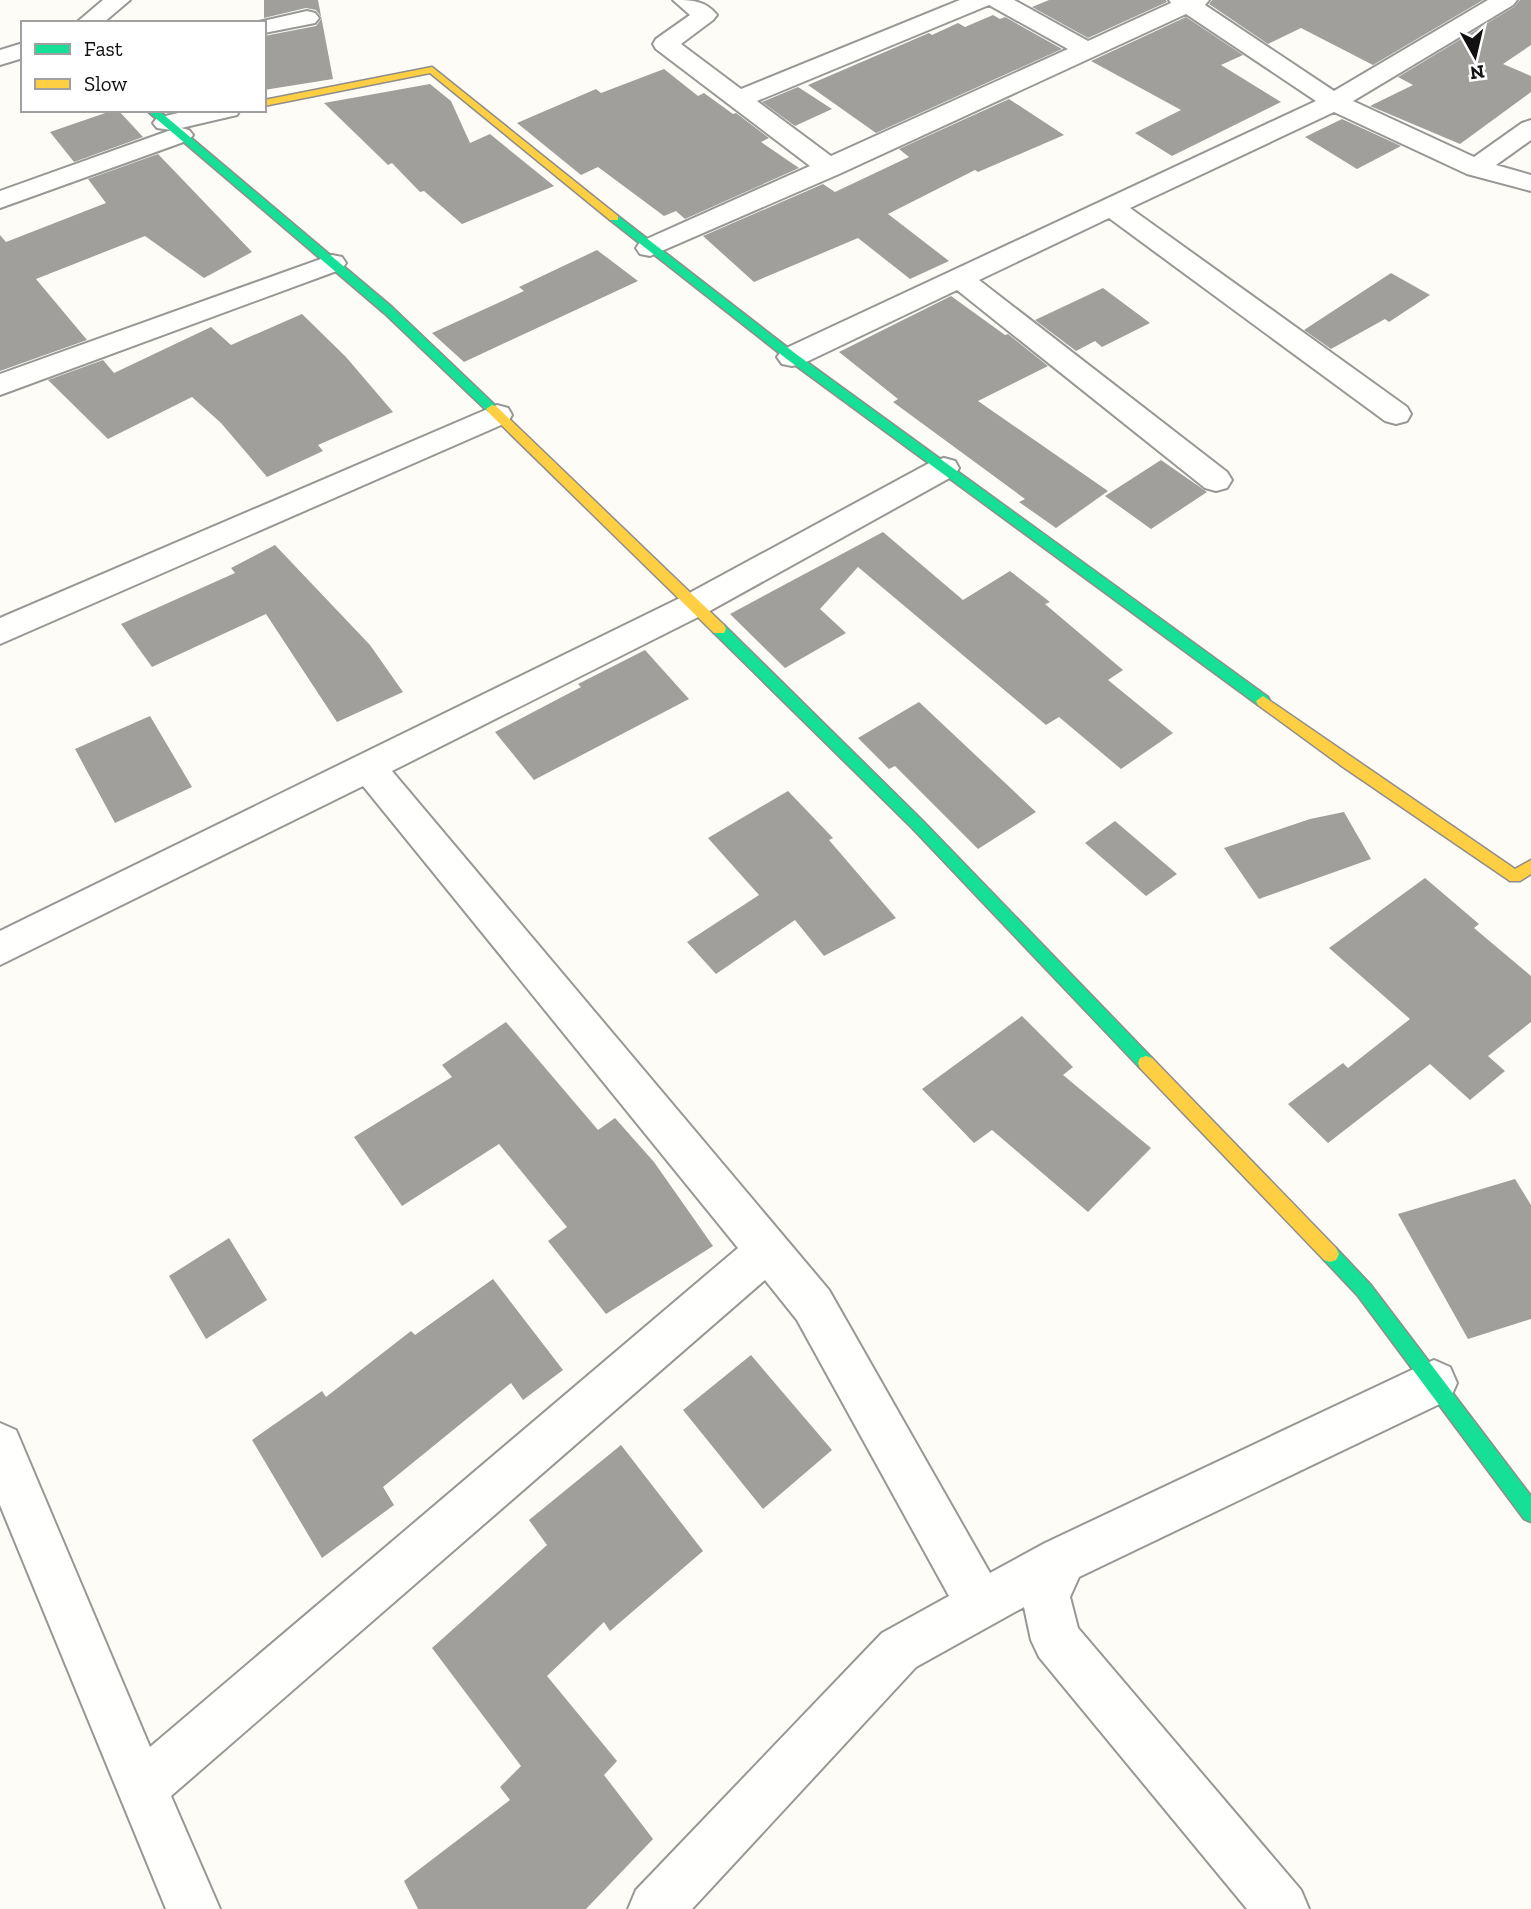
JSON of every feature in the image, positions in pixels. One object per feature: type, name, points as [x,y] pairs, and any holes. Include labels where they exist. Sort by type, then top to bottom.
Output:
[{"type":"street","points":[[91,21],[118,0]]},
{"type":"street","points":[[685,0],[705,15],[665,44],[830,168]]},
{"type":"street","points":[[739,99],[981,0]]},
{"type":"street","points":[[997,0],[1087,50]]},
{"type":"street","points":[[792,357],[1334,103],[1505,0]]},
{"type":"street","points":[[650,248],[830,168],[1189,1],[1334,103],[1476,168],[1531,183]]},
{"type":"street","points":[[266,26],[307,18]]},
{"type":"street","points":[[0,58],[21,51]]},
{"type":"street","points":[[266,103],[432,70],[650,248],[792,357],[1348,763],[1515,877],[1531,866]]},
{"type":"street","points":[[0,200],[165,122],[218,112]]},
{"type":"street","points":[[165,122],[388,310],[917,824],[1364,1290],[1531,1512]]},
{"type":"street","points":[[1476,168],[1531,128]]},
{"type":"street","points":[[1111,207],[1396,414]]},
{"type":"street","points":[[0,385],[332,263]]},
{"type":"street","points":[[959,278],[1216,480]]},
{"type":"street","points":[[0,632],[497,415]]},
{"type":"street","points":[[0,949],[694,605],[944,468]]},
{"type":"street","points":[[369,766],[813,1305],[980,1604]]},
{"type":"street","points":[[142,1787],[768,1250]]},
{"type":"street","points":[[655,1909],[899,1650],[1062,1560],[1434,1383]]},
{"type":"street","points":[[0,1446],[50,1572],[193,1909]]},
{"type":"street","points":[[1062,1560],[1046,1597],[1056,1640],[1282,1909]]},
{"type":"building","points":[[264,0],[318,0],[321,17],[316,10],[306,8],[264,18]]},
{"type":"building","points":[[1049,0],[1167,2],[1088,38],[1032,7]]},
{"type":"building","points":[[1212,0],[1483,0],[1373,65],[1301,28],[1268,44],[1209,4]]},
{"type":"building","points":[[1520,0],[1531,0],[1531,45],[1503,64],[1531,76],[1531,92],[1460,144],[1370,106],[1413,85],[1398,77],[1514,7]]},
{"type":"building","points":[[993,15],[1000,19],[1005,17],[1062,49],[876,133],[808,85],[929,33],[932,35],[958,23],[965,27]]},
{"type":"building","points":[[1186,17],[1243,55],[1221,65],[1281,102],[1172,156],[1135,133],[1181,110],[1091,61]]},
{"type":"building","points":[[322,19],[333,79],[266,90],[266,36],[316,26]]},
{"type":"building","points":[[664,69],[698,96],[704,93],[733,114],[736,113],[769,138],[761,142],[799,168],[685,219],[676,211],[664,216],[598,167],[581,175],[517,123],[596,89],[601,93]]},
{"type":"building","points":[[430,84],[451,101],[470,143],[490,134],[554,186],[462,224],[424,191],[420,192],[392,163],[388,165],[324,103]]},
{"type":"building","points":[[798,87],[832,109],[795,126],[762,102]]},
{"type":"building","points":[[1009,99],[1064,135],[978,172],[975,170],[888,214],[949,261],[910,279],[858,238],[754,282],[703,236],[823,184],[835,192],[909,157],[899,149]]},
{"type":"building","points":[[108,112],[120,112],[143,137],[74,162],[50,132]]},
{"type":"building","points":[[1342,119],[1401,146],[1357,169],[1305,137]]},
{"type":"building","points":[[158,154],[252,252],[204,278],[145,236],[36,279],[87,340],[0,371],[0,235],[6,242],[106,203],[88,179]]},
{"type":"building","points":[[597,250],[638,281],[464,362],[432,333],[524,291],[519,287]]},
{"type":"building","points":[[1391,273],[1430,295],[1389,322],[1385,319],[1331,349],[1304,330]]},
{"type":"building","points":[[1103,288],[1150,323],[1102,347],[1095,341],[1076,351],[1035,320]]},
{"type":"building","points":[[951,296],[1005,335],[1008,334],[1048,366],[978,401],[1108,491],[1056,528],[1019,502],[1025,499],[893,402],[898,399],[839,352]]},
{"type":"building","points":[[302,314],[346,357],[393,412],[318,445],[323,451],[267,477],[221,423],[192,397],[108,439],[48,380],[103,360],[114,373],[211,327],[231,345]]},
{"type":"building","points":[[1161,460],[1207,492],[1151,529],[1105,496]]},
{"type":"building","points":[[883,532],[963,600],[1010,571],[1050,602],[1045,604],[1123,670],[1108,680],[1173,733],[1121,769],[1059,717],[1046,725],[858,567],[820,609],[846,633],[785,668],[730,614]]},
{"type":"building","points":[[275,545],[370,645],[403,692],[337,722],[266,614],[152,667],[121,624],[235,573],[231,568]]},
{"type":"building","points":[[645,650],[689,699],[534,780],[495,732],[581,687],[578,684]]},
{"type":"building","points":[[919,702],[1036,812],[978,849],[895,766],[889,769],[858,738]]},
{"type":"building","points":[[150,716],[192,787],[115,823],[75,749]]},
{"type":"building","points":[[788,791],[833,838],[829,840],[896,918],[824,956],[795,920],[716,974],[687,942],[759,895],[708,838]]},
{"type":"building","points":[[1344,812],[1371,859],[1259,899],[1224,848],[1310,819]]},
{"type":"building","points":[[1115,821],[1177,874],[1146,896],[1085,843]]},
{"type":"building","points":[[1425,878],[1479,924],[1474,928],[1531,976],[1531,1022],[1488,1056],[1505,1071],[1470,1100],[1430,1064],[1328,1143],[1288,1104],[1343,1063],[1348,1068],[1410,1019],[1329,948]]},
{"type":"building","points":[[1022,1016],[1073,1067],[1063,1075],[1151,1148],[1088,1212],[992,1130],[974,1143],[922,1089]]},
{"type":"building","points":[[506,1022],[598,1130],[615,1118],[654,1162],[713,1246],[606,1314],[548,1241],[567,1227],[499,1144],[402,1206],[354,1137],[452,1077],[442,1065]]},
{"type":"building","points":[[1515,1179],[1531,1205],[1531,1319],[1468,1339],[1398,1214]]},
{"type":"building","points":[[229,1238],[267,1300],[206,1339],[169,1276]]},
{"type":"building","points":[[493,1279],[563,1370],[523,1400],[511,1383],[383,1487],[394,1505],[322,1558],[252,1440],[322,1391],[326,1397],[411,1331],[415,1335]]},
{"type":"building","points":[[751,1355],[832,1450],[763,1509],[683,1410]]},
{"type":"building","points":[[621,1445],[703,1551],[610,1631],[604,1622],[547,1676],[617,1761],[604,1775],[653,1839],[586,1909],[418,1909],[404,1881],[510,1800],[500,1787],[521,1766],[432,1648],[547,1545],[529,1520]]},
{"type":"traffic: fast","points":[[153,112],[388,310],[492,409]]},
{"type":"traffic: fast","points":[[614,218],[792,357],[1263,701]]},
{"type":"traffic: fast","points":[[719,629],[917,824],[1146,1063]]},
{"type":"traffic: fast","points":[[1330,1254],[1364,1290],[1531,1512]]},
{"type":"traffic: slow","points":[[266,103],[432,70],[614,218]]},
{"type":"traffic: slow","points":[[492,409],[719,629]]},
{"type":"traffic: slow","points":[[1263,701],[1348,763],[1515,877],[1531,866]]},
{"type":"traffic: slow","points":[[1146,1063],[1330,1254]]}]
